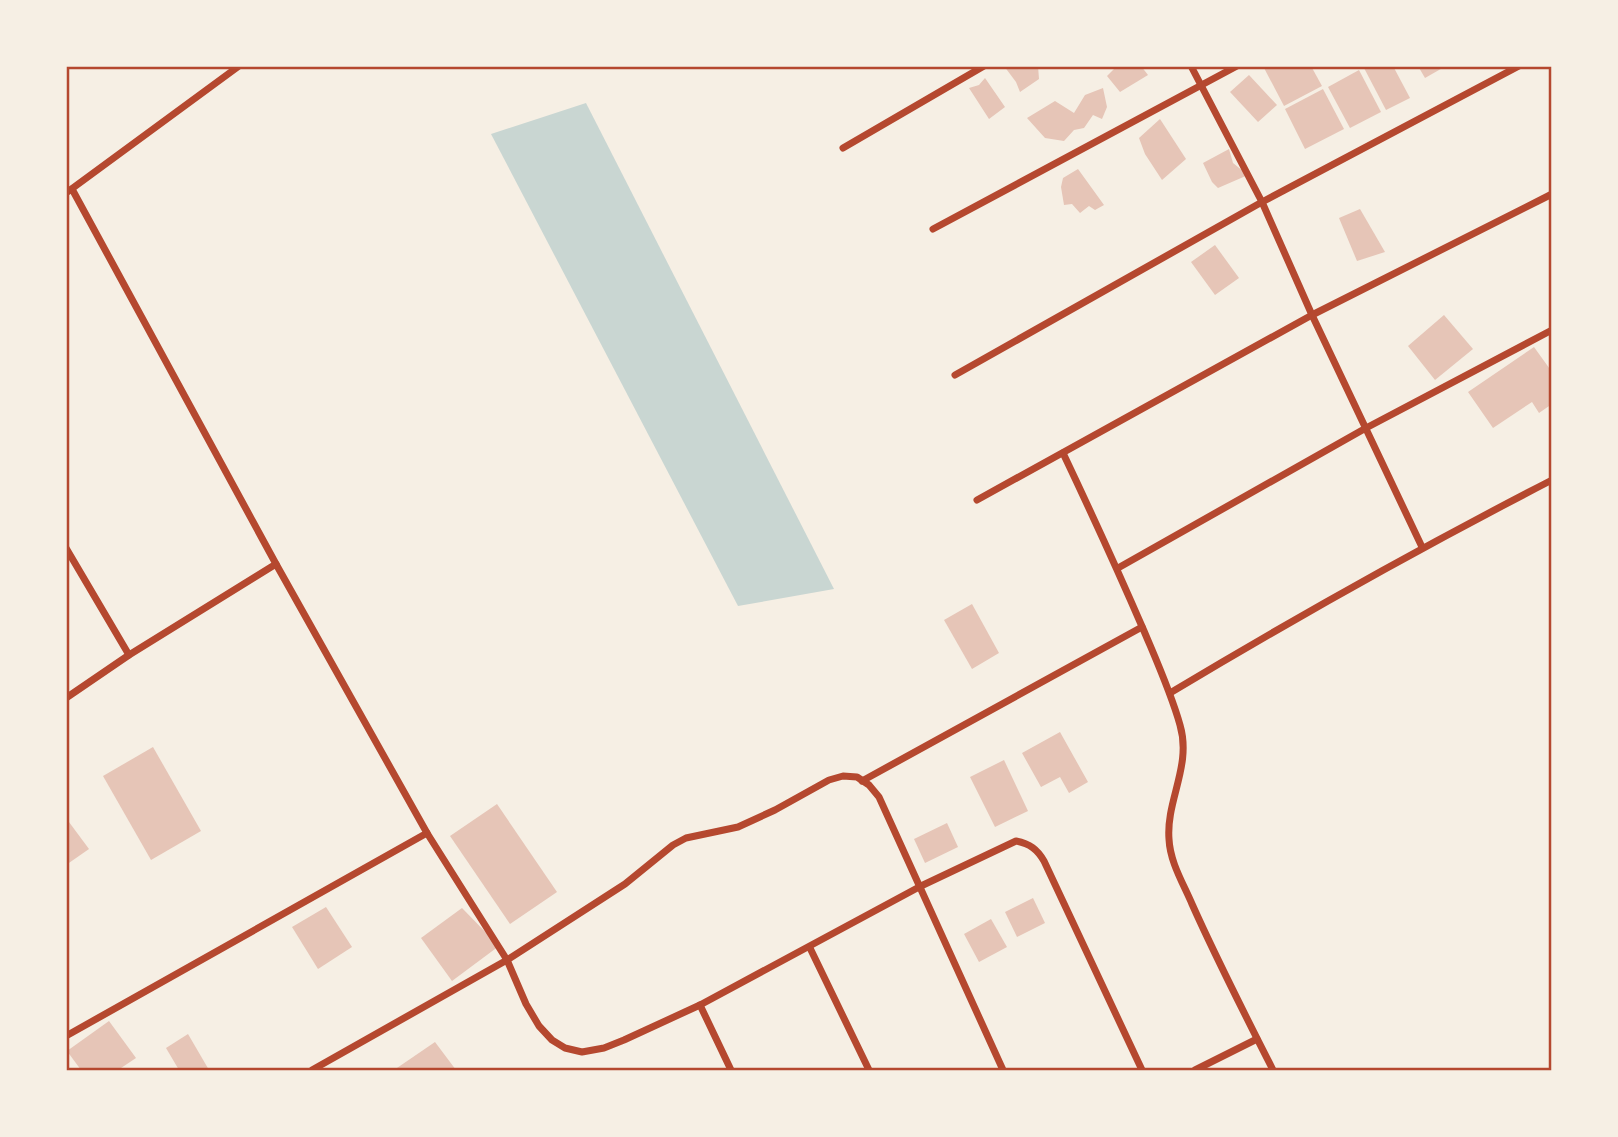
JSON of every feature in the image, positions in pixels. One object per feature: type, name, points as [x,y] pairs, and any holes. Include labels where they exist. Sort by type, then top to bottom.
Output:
[{"type":"street","points":[[239,66],[69,191],[275,564],[428,833],[508,960],[526,1004],[551,1040],[582,1052],[604,1048],[700,1005],[921,886],[1016,841],[1027,843],[1038,852],[1142,1070]]},
{"type":"street","points":[[843,148],[984,66]]},
{"type":"street","points":[[1191,66],[1262,202],[1312,315],[1422,547]]},
{"type":"street","points":[[933,229],[1237,66]]},
{"type":"street","points":[[955,374],[1262,202],[1519,66]]},
{"type":"street","points":[[977,500],[1312,315],[1552,194]]},
{"type":"street","points":[[1118,568],[1366,428],[1552,330]]},
{"type":"street","points":[[1063,453],[1118,568],[1170,693],[1181,728],[1181,775],[1169,823],[1169,842],[1174,863],[1205,934],[1273,1070]]},
{"type":"street","points":[[1170,693],[1293,619],[1422,547],[1552,480]]},
{"type":"street","points":[[66,548],[129,655]]},
{"type":"street","points":[[66,698],[129,655],[275,564]]},
{"type":"street","points":[[862,781],[1142,627]]},
{"type":"street","points":[[312,1070],[508,960],[625,884],[673,845],[686,838],[737,827],[775,810],[829,780],[843,776],[856,777],[878,797],[1003,1070]]},
{"type":"street","points":[[66,1035],[428,833]]},
{"type":"street","points":[[810,948],[869,1070]]},
{"type":"street","points":[[700,1005],[731,1070]]},
{"type":"street","points":[[1195,1070],[1257,1040]]},
{"type":"shaded area","points":[[586,103],[834,589],[738,606],[491,134]]},
{"type":"building","points":[[1004,66],[1038,66],[1039,79],[1020,92]]},
{"type":"building","points":[[1117,66],[1141,66],[1148,75],[1120,92],[1107,76]]},
{"type":"building","points":[[1263,66],[1311,66],[1322,86],[1284,106]]},
{"type":"building","points":[[1393,66],[1410,98],[1386,110],[1364,68]]},
{"type":"building","points":[[1418,66],[1446,66],[1425,78]]},
{"type":"building","points":[[1359,70],[1381,112],[1350,128],[1328,87]]},
{"type":"building","points":[[1249,75],[1277,105],[1258,122],[1230,92]]},
{"type":"building","points":[[985,78],[1005,107],[989,119],[969,88],[979,85]]},
{"type":"building","points":[[1103,88],[1107,107],[1102,119],[1093,115],[1084,128],[1074,130],[1064,141],[1045,138],[1027,118],[1055,101],[1074,113],[1085,95]]},
{"type":"building","points":[[1323,89],[1344,129],[1305,149],[1285,109]]},
{"type":"building","points":[[1160,119],[1186,159],[1162,180],[1145,154],[1139,138]]},
{"type":"building","points":[[1229,149],[1233,163],[1248,175],[1218,188],[1203,163]]},
{"type":"building","points":[[1078,169],[1104,205],[1095,210],[1089,206],[1080,213],[1072,204],[1064,205],[1061,187],[1063,178]]},
{"type":"building","points":[[1360,209],[1385,252],[1357,261],[1339,218]]},
{"type":"building","points":[[1215,245],[1239,278],[1215,295],[1191,262]]},
{"type":"building","points":[[1444,315],[1473,349],[1435,380],[1408,346]]},
{"type":"building","points":[[1534,347],[1552,372],[1552,404],[1539,413],[1532,402],[1493,428],[1468,392]]},
{"type":"building","points":[[972,604],[999,653],[972,669],[944,620]]},
{"type":"building","points":[[1060,732],[1088,782],[1069,793],[1060,777],[1041,787],[1022,753]]},
{"type":"building","points":[[153,747],[201,831],[151,860],[103,776]]},
{"type":"building","points":[[1004,760],[1028,811],[995,827],[970,777]]},
{"type":"building","points":[[497,804],[557,892],[510,924],[450,836]]},
{"type":"building","points":[[66,818],[89,849],[66,865]]},
{"type":"building","points":[[947,823],[958,847],[925,863],[914,839]]},
{"type":"building","points":[[1033,898],[1045,923],[1017,937],[1005,912]]},
{"type":"building","points":[[326,907],[352,947],[318,969],[292,927]]},
{"type":"building","points":[[462,908],[499,946],[452,981],[421,938]]},
{"type":"building","points":[[991,919],[1007,947],[979,962],[964,934]]},
{"type":"building","points":[[109,1021],[136,1058],[118,1070],[81,1070],[67,1051]]},
{"type":"building","points":[[188,1034],[209,1070],[179,1070],[166,1048]]},
{"type":"building","points":[[435,1042],[456,1070],[394,1070]]}]
